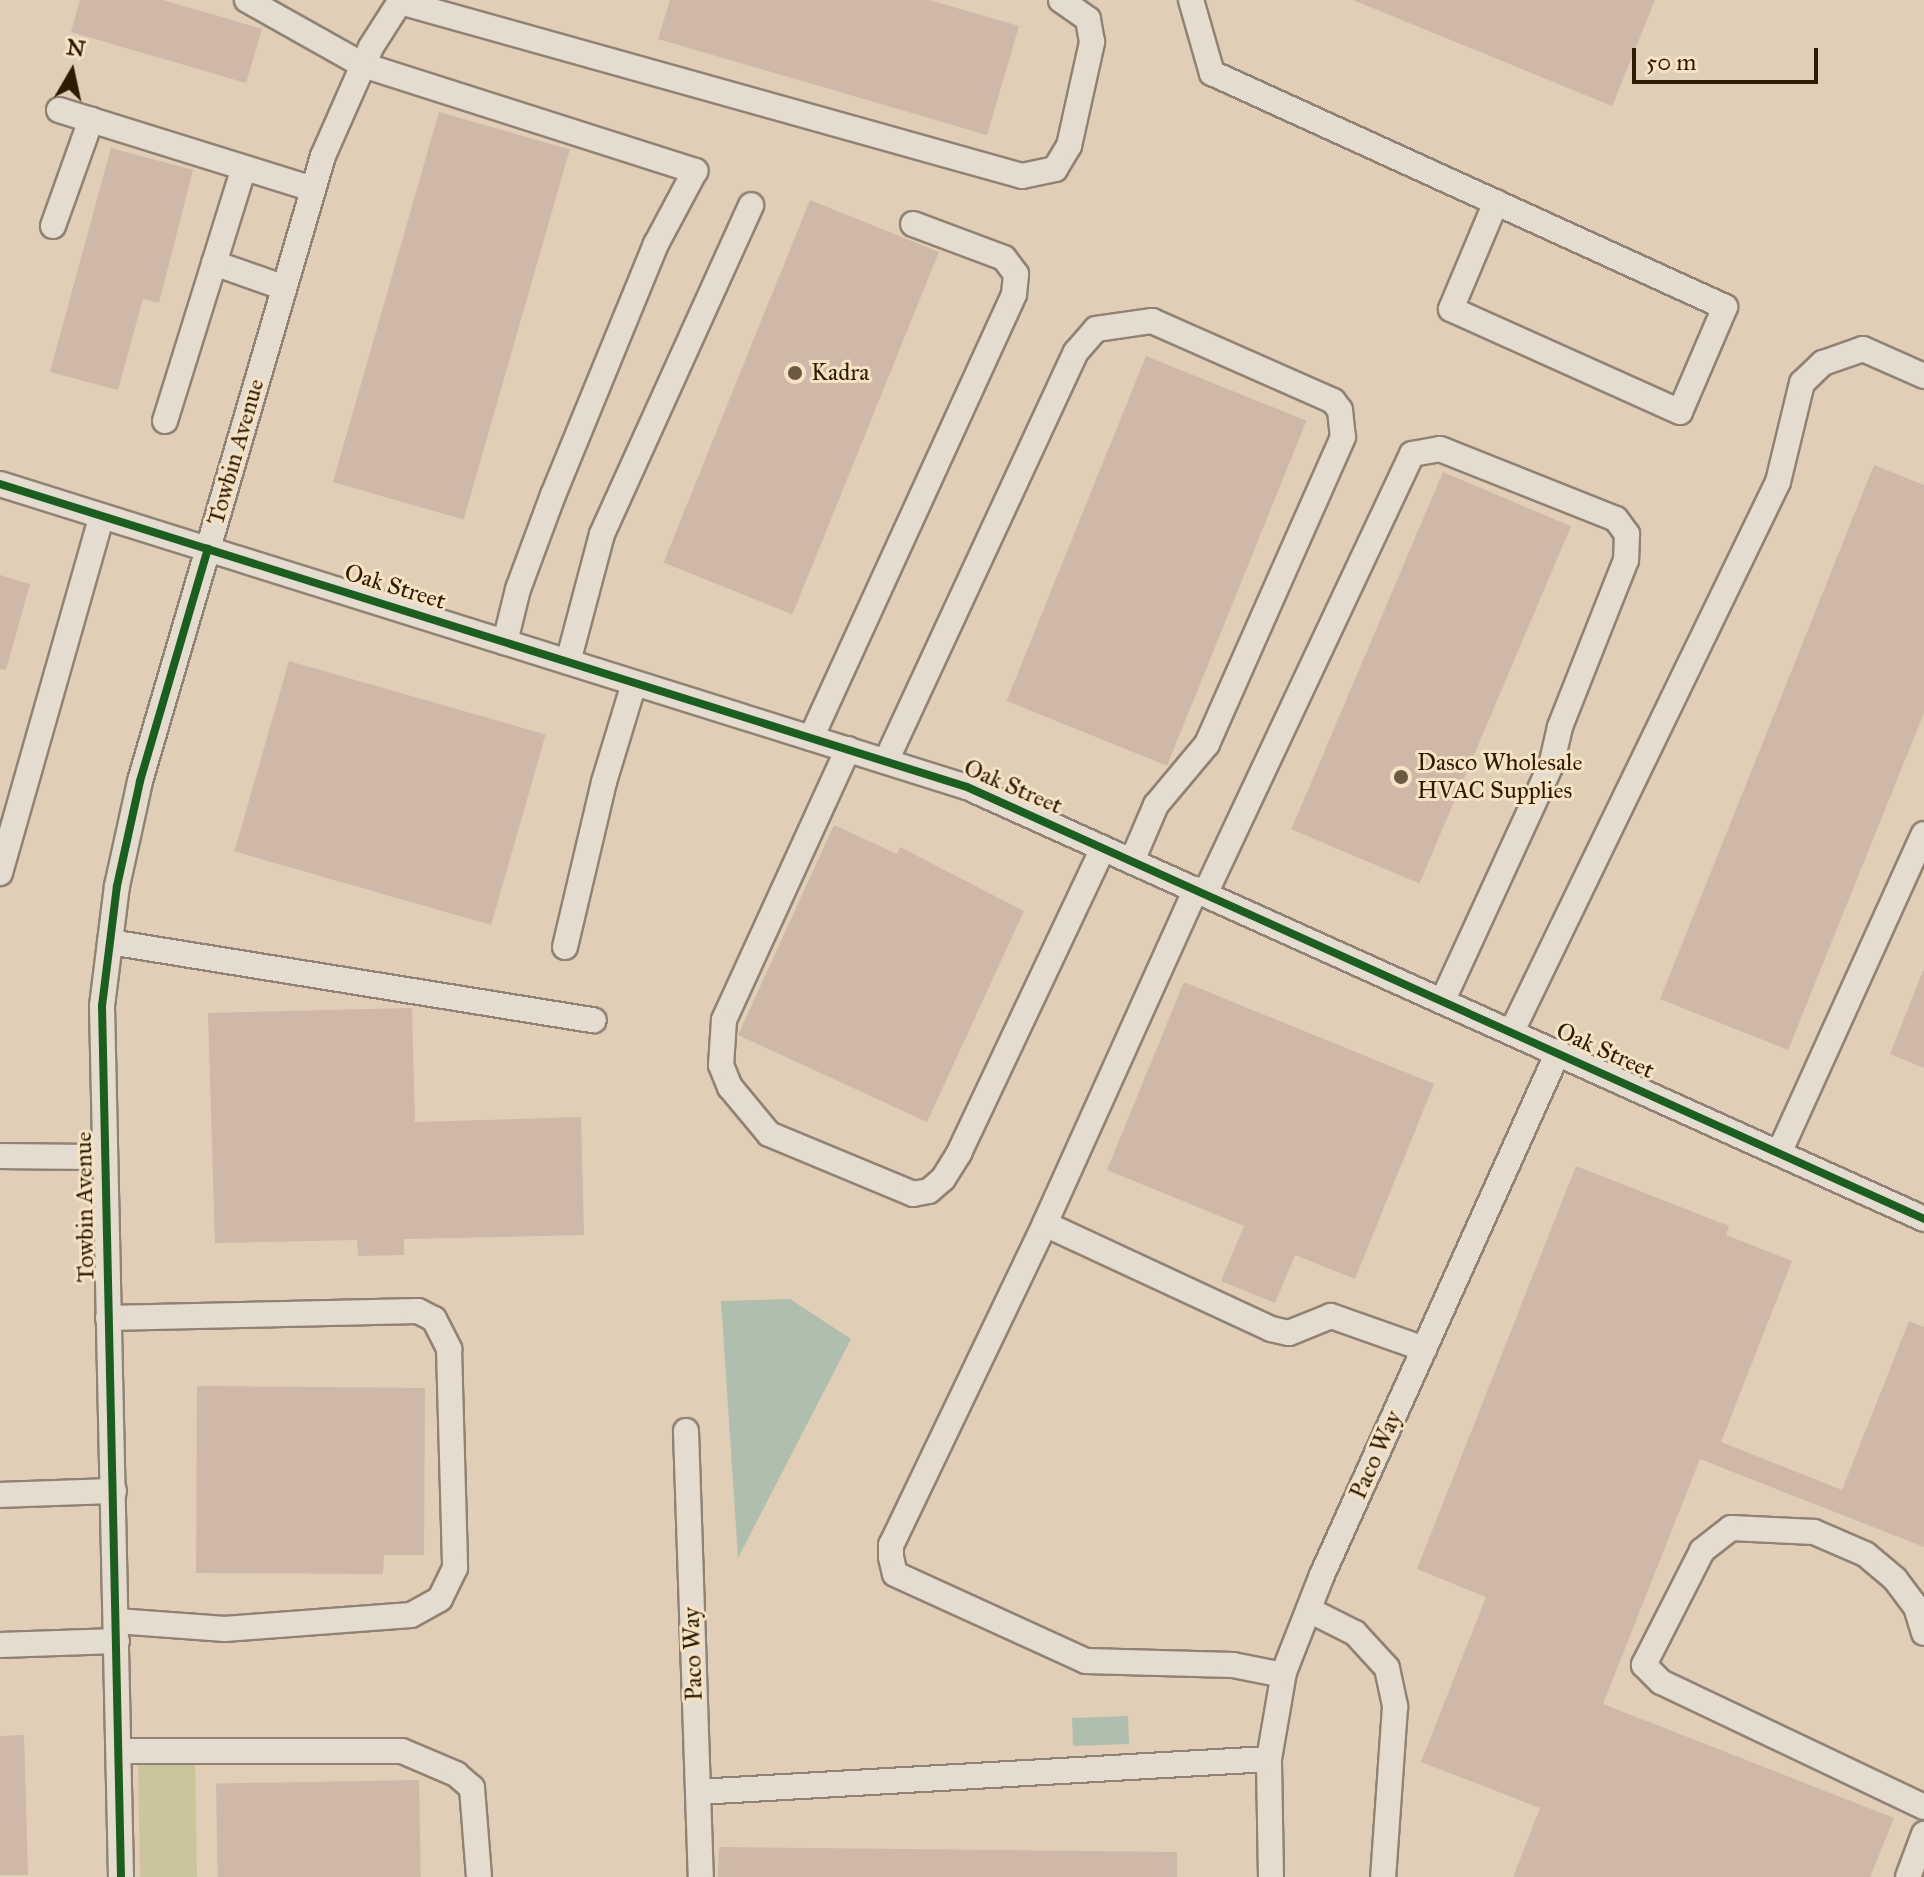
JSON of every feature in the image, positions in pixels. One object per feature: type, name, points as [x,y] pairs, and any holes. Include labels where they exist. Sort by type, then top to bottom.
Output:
[{"type":"street","points":[[247,0],[363,65],[695,171],[656,244],[553,495],[518,589],[505,642]]},
{"type":"street","points":[[400,1],[1022,176],[1055,169],[1069,146],[1092,42],[1088,19],[1061,0]]},
{"type":"street","points":[[1191,0],[1212,73],[1496,202],[1725,307],[1680,412],[1451,309],[1496,202]]},
{"type":"street","name":"Towbin Avenue","points":[[121,1877],[114,1491],[103,1157],[102,1006],[110,942],[140,781],[312,189],[363,65],[400,1]]},
{"type":"street","points":[[59,110],[312,189]]},
{"type":"street","points":[[53,226],[91,120]]},
{"type":"street","points":[[165,421],[244,168]]},
{"type":"street","points":[[568,662],[602,534],[751,205]]},
{"type":"street","points":[[811,738],[1014,294],[1016,274],[1004,258],[913,224]]},
{"type":"street","points":[[214,263],[282,287]]},
{"type":"street","points":[[886,761],[1076,352],[1096,329],[1152,321],[1333,401],[1340,410],[1343,437],[1207,744],[1156,805],[1132,861]]},
{"type":"street","points":[[1512,1031],[1778,482],[1802,383],[1823,363],[1863,349],[1924,376]]},
{"type":"street","points":[[1283,1675],[1233,1665],[1086,1661],[895,1574],[891,1545],[1200,891],[1412,454],[1440,449],[1616,519],[1627,534],[1626,560],[1560,727],[1551,765],[1443,1000]]},
{"type":"street","name":"Oak Street","points":[[0,484],[967,787],[1924,1219]]},
{"type":"street","points":[[0,873],[102,516]]},
{"type":"street","points":[[565,947],[604,782],[634,683]]},
{"type":"street","points":[[848,749],[724,1020],[721,1065],[730,1087],[769,1134],[913,1194],[929,1191],[943,1179],[959,1153],[1103,848]]},
{"type":"street","points":[[1779,1153],[1924,834]]},
{"type":"street","points":[[110,942],[594,1020]]},
{"type":"street","name":"Paco Way","points":[[1271,1877],[1269,1759],[1283,1675],[1311,1611],[1322,1575],[1558,1052]]},
{"type":"street","points":[[0,1156],[103,1157]]},
{"type":"street","points":[[1045,1224],[1271,1329],[1289,1333],[1331,1316],[1424,1349]]},
{"type":"street","points":[[0,1645],[116,1631],[225,1629],[411,1615],[440,1599],[452,1584],[455,1537],[449,1349],[434,1319],[418,1311],[108,1318]]},
{"type":"street","name":"Paco Way","points":[[686,1431],[701,1877]]},
{"type":"street","points":[[0,1495],[114,1491]]},
{"type":"street","points":[[1924,1633],[1916,1607],[1902,1588],[1865,1554],[1814,1532],[1731,1528],[1702,1551],[1644,1665],[1661,1682],[1924,1807]]},
{"type":"street","points":[[1311,1611],[1355,1633],[1387,1668],[1395,1707],[1383,1877]]},
{"type":"street","points":[[119,1751],[402,1751],[456,1774],[472,1788],[479,1877]]},
{"type":"street","points":[[698,1792],[1269,1759]]},
{"type":"street","points":[[1908,1877],[1924,1834]]},
{"type":"shaded area","points":[[790,1299],[851,1339],[738,1558],[721,1301]]},
{"type":"shaded area","points":[[1128,1716],[1129,1744],[1073,1746],[1072,1718]]},
{"type":"shaded area","points":[[195,1761],[197,1877],[140,1877],[138,1762]]},
{"type":"building","points":[[80,0],[163,0],[262,29],[246,83],[71,32]]},
{"type":"building","points":[[670,0],[929,0],[1019,26],[987,135],[658,39]]},
{"type":"building","points":[[1353,0],[1655,0],[1612,106]]},
{"type":"building","points":[[439,112],[570,149],[464,520],[333,482]]},
{"type":"building","points":[[111,148],[193,170],[159,303],[143,299],[118,390],[50,372]]},
{"type":"building","points":[[810,200],[939,252],[792,615],[664,563]]},
{"type":"building","points":[[1146,356],[1306,421],[1167,766],[1007,701]]},
{"type":"building","points":[[1874,465],[1924,485],[1924,713],[1788,1050],[1660,999]]},
{"type":"building","points":[[1443,472],[1571,526],[1419,883],[1291,829]]},
{"type":"building","points":[[0,575],[30,584],[6,670],[0,669]]},
{"type":"building","points":[[289,661],[546,735],[491,925],[234,851]]},
{"type":"building","points":[[834,825],[897,854],[900,847],[1024,911],[927,1122],[738,1035]]},
{"type":"building","points":[[1924,971],[1924,1068],[1890,1054]]},
{"type":"building","points":[[1184,982],[1434,1084],[1355,1279],[1295,1255],[1275,1303],[1221,1281],[1244,1226],[1107,1170]]},
{"type":"building","points":[[412,1008],[415,1122],[581,1117],[584,1235],[404,1239],[404,1255],[358,1256],[357,1240],[215,1243],[208,1013]]},
{"type":"building","points":[[1576,1166],[1729,1226],[1726,1235],[1792,1261],[1721,1442],[1842,1490],[1909,1321],[1924,1327],[1924,1547],[1700,1459],[1603,1704],[1894,1818],[1870,1877],[1513,1877],[1540,1808],[1421,1762],[1486,1597],[1417,1569]]},
{"type":"building","points":[[197,1386],[425,1388],[424,1555],[384,1555],[383,1574],[196,1573]]},
{"type":"building","points":[[24,1735],[28,1875],[0,1875],[0,1736]]},
{"type":"building","points":[[419,1780],[421,1877],[218,1877],[216,1784]]},
{"type":"building","points":[[719,1847],[1177,1852],[1177,1877],[718,1877]]},
{"type":"cycle path","points":[[0,484],[967,787],[1924,1219]]},
{"type":"cycle path","points":[[121,1877],[102,1006],[117,886],[140,781],[208,549]]},
{"type":"place","name":"Kadra","points":[[795,373]]},
{"type":"place","name":"Dasco Wholesale HVAC Supplies","points":[[1401,777]]}]
